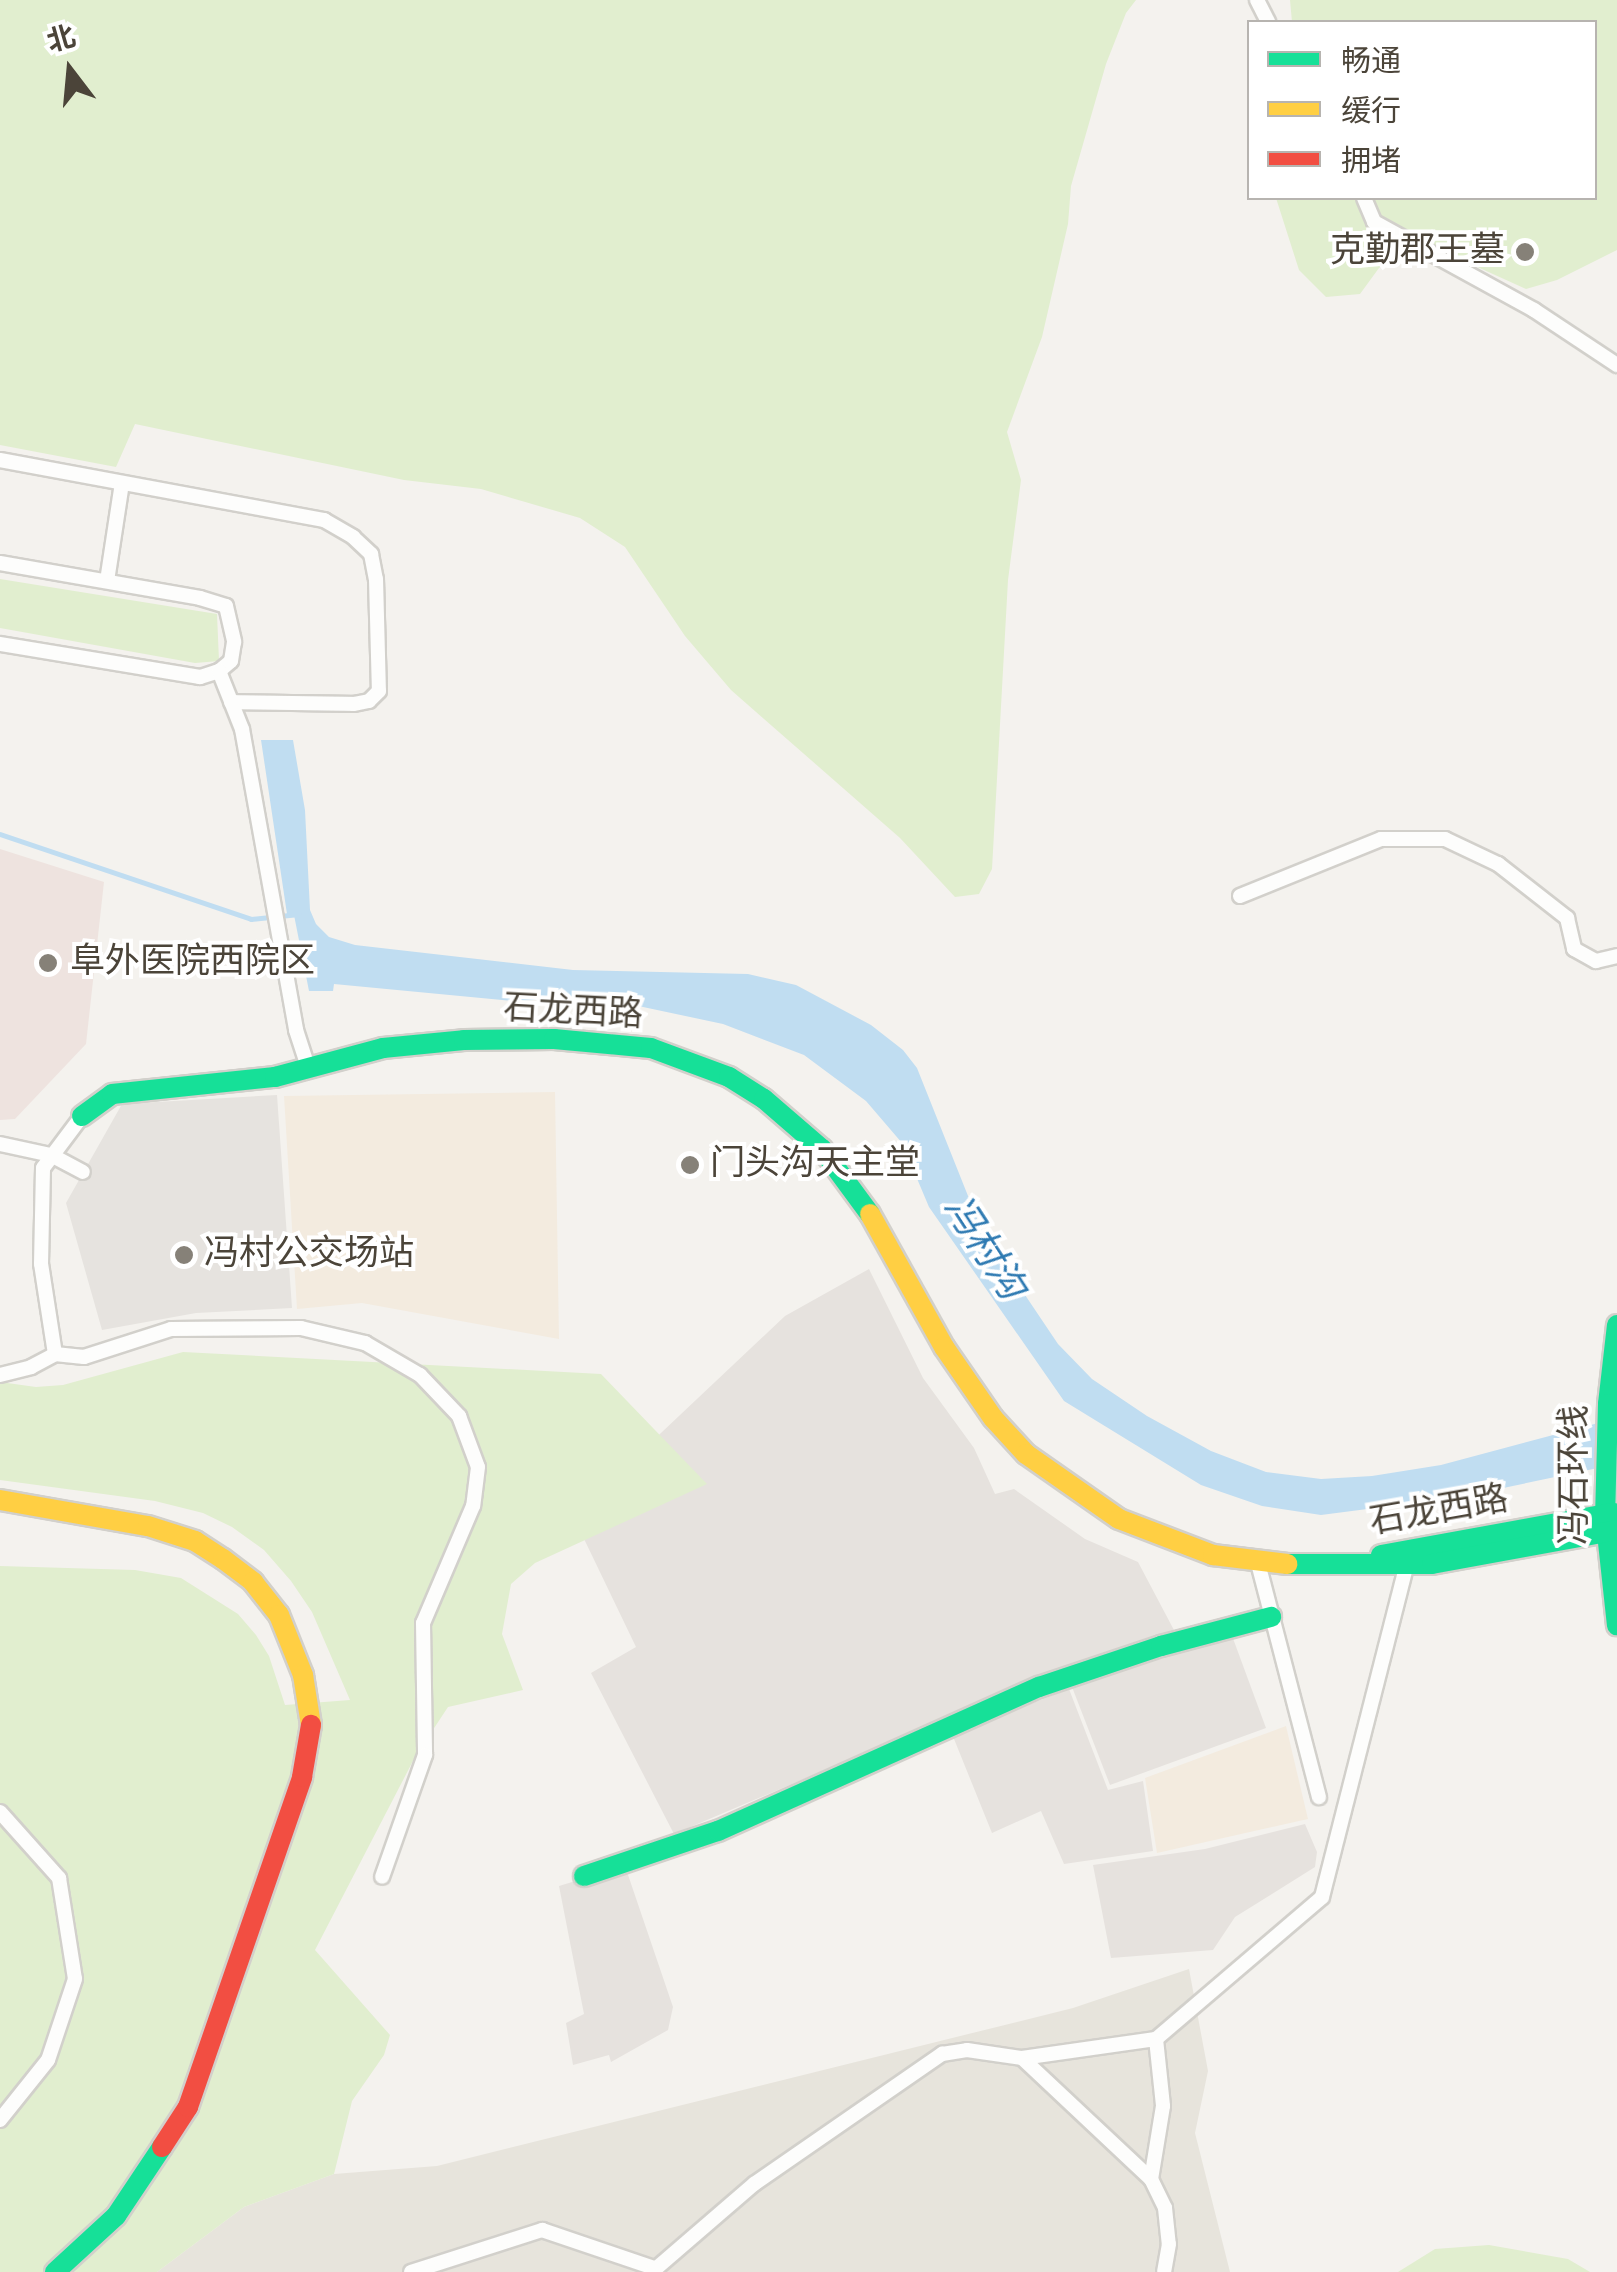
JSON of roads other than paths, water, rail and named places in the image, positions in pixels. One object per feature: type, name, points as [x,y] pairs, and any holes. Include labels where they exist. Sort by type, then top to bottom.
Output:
[{"type":"street","points":[[1365,200],[1374,222],[1550,320],[1617,365]]},
{"type":"street","points":[[0,460],[324,520],[353,536],[370,554],[376,579],[379,691],[369,701],[352,704],[232,702]]},
{"type":"street","points":[[107,582],[122,483]]},
{"type":"street","points":[[0,563],[226,606],[234,642],[231,661],[219,671],[200,676],[148,671],[0,644]]},
{"type":"street","points":[[219,671],[242,729],[296,1030],[308,1066]]},
{"type":"street","points":[[1240,896],[1381,840],[1445,839],[1498,864],[1566,918],[1574,948],[1596,961],[1617,956]]},
{"type":"street","name":"石龙西路","points":[[82,1116],[112,1094],[276,1077],[383,1048],[464,1040],[554,1039],[651,1048],[729,1077],[796,1125],[849,1180],[944,1347],[993,1418],[1026,1454],[1119,1519],[1213,1554],[1258,1563],[1330,1565],[1432,1564],[1611,1522]]},
{"type":"street","points":[[55,1354],[41,1264],[43,1168],[82,1116]]},
{"type":"street","points":[[0,1144],[52,1155],[83,1172]]},
{"type":"street","name":"冯石环线","points":[[1617,1325],[1605,1476],[1617,1626]]},
{"type":"street","points":[[0,1375],[31,1368],[55,1354],[84,1357],[171,1329],[301,1328],[365,1343],[420,1375],[460,1416],[478,1467],[473,1506],[423,1623],[425,1755],[382,1877]]},
{"type":"street","points":[[0,1500],[148,1526],[195,1542],[223,1559],[253,1582],[279,1614],[300,1664],[310,1727],[302,1777],[188,2107],[116,2216],[56,2272]]},
{"type":"street","name":"石龙西路","points":[[1330,1565],[1611,1522]]},
{"type":"street","points":[[1258,1563],[1319,1797]]},
{"type":"street","points":[[411,2272],[542,2230],[653,2270],[754,2184],[925,2062],[967,2050],[1022,2058],[1156,2039],[1322,1897],[1407,1564]]},
{"type":"street","points":[[584,1876],[718,1832],[1040,1687],[1161,1646],[1271,1617]]},
{"type":"street","points":[[0,1812],[59,1878],[75,1980],[48,2060],[0,2120]]},
{"type":"street","points":[[1150,2179],[1163,2106],[1156,2039]]},
{"type":"street","points":[[1022,2058],[1150,2179],[1165,2208],[1169,2244],[1164,2272]]},
{"type":"water","name":"冯村沟","points":[[261,740],[293,740],[305,810],[310,910],[316,924],[329,937],[355,945],[573,970],[748,974],[796,985],[871,1025],[903,1050],[917,1068],[982,1231],[1058,1344],[1092,1379],[1147,1416],[1211,1451],[1266,1472],[1321,1479],[1372,1476],[1441,1465],[1617,1418],[1617,1464],[1460,1497],[1321,1515],[1262,1506],[1201,1485],[1064,1401],[929,1207],[902,1143],[866,1101],[804,1055],[723,1024],[596,997],[513,1001],[334,984],[333,991],[309,991],[294,915],[287,914]]},
{"type":"waterway","points":[[0,834],[251,919],[299,914]]},
{"type":"place","name":"克勤郡王墓","points":[[1525,252]]},
{"type":"place","name":"阜外医院西院区","points":[[48,963]]},
{"type":"place","name":"门头沟天主堂","points":[[690,1165]]},
{"type":"place","name":"冯村公交场站","points":[[184,1255]]}]
